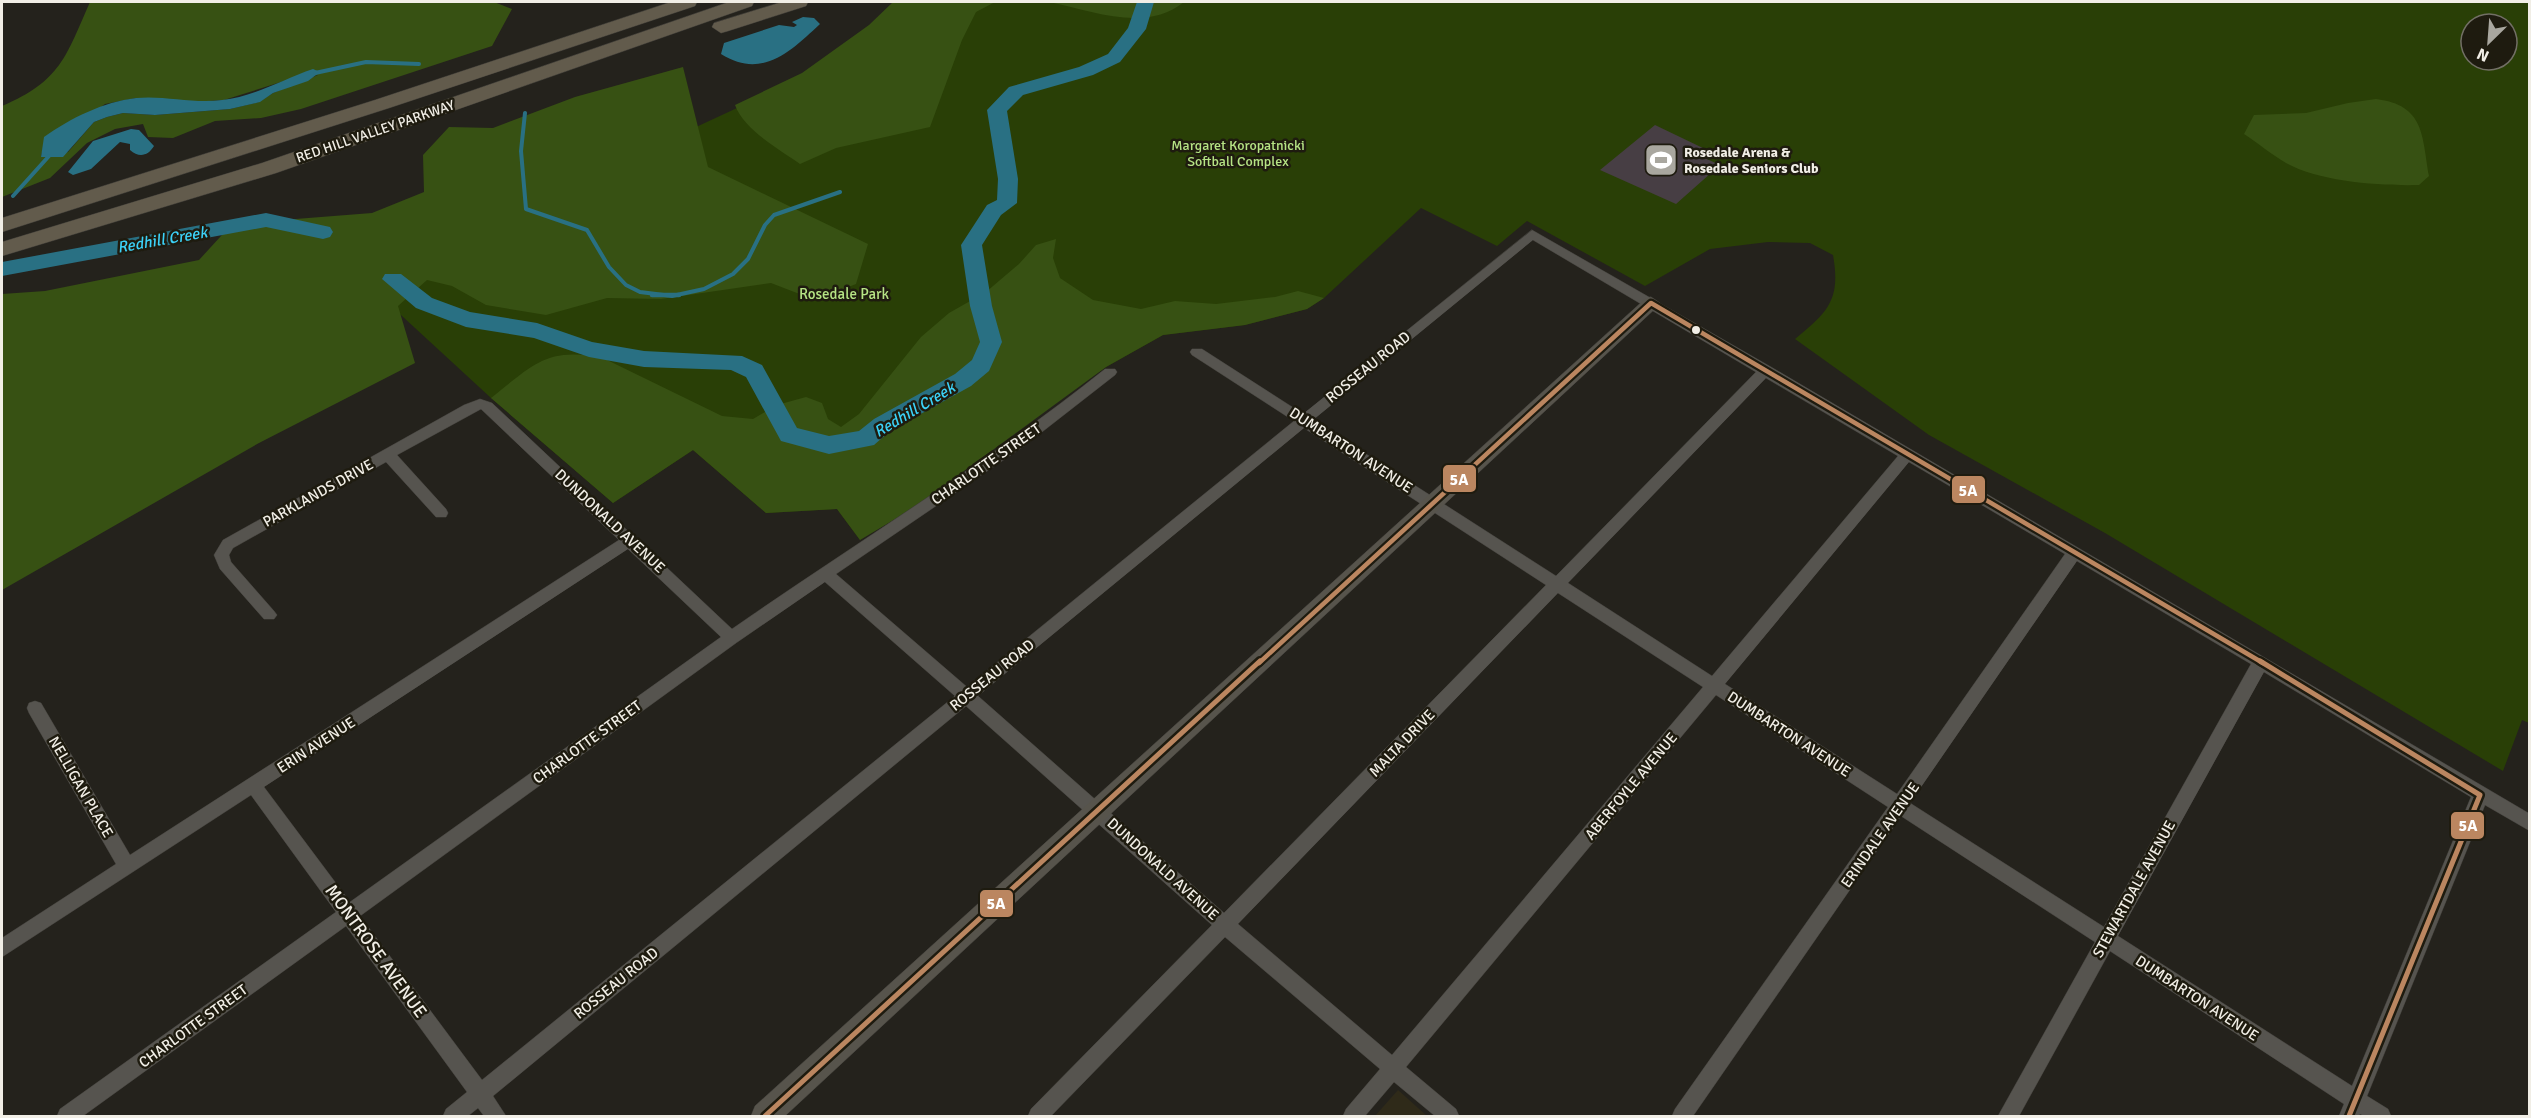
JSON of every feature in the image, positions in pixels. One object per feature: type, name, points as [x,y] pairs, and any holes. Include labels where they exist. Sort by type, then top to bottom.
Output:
[{"type":"highway","points":[[382,104],[646,2]]},
{"type":"highway","name":"RED HILL VALLEY PARKWAY","points":[[2,225],[382,104],[688,2]]},
{"type":"highway","name":"RED HILL VALLEY PARKWAY","points":[[2,249],[269,168],[444,109],[745,2]]},
{"type":"highway","points":[[444,109],[571,74],[799,2]]},
{"type":"street","name":"ROSSEAU ROAD","points":[[453,1116],[1532,234],[1651,303]]},
{"type":"street","points":[[765,1116],[1651,303],[2261,662],[2529,823]]},
{"type":"street","name":"DUMBARTON AVENUE","points":[[1197,352],[1432,502],[2105,940],[2352,1108],[2381,1116]]},
{"type":"street","name":"MALTA DRIVE","points":[[1038,1116],[1766,370]]},
{"type":"street","name":"CHARLOTTE STREET","points":[[67,1116],[732,638],[965,478],[1080,397],[1110,372]]},
{"type":"street","name":"PARKLANDS DRIVE","points":[[269,615],[225,565],[221,555],[228,544],[469,408],[480,404],[487,406]]},
{"type":"street","name":"DUNDONALD AVENUE","points":[[487,406],[732,638]]},
{"type":"street","points":[[387,454],[441,513]]},
{"type":"street","name":"ABERFOYLE AVENUE","points":[[1353,1116],[1908,454]]},
{"type":"street","name":"ERIN AVENUE","points":[[2,948],[630,540]]},
{"type":"street","name":"ERINDALE AVENUE","points":[[1682,1116],[2075,552]]},
{"type":"street","name":"DUNDONALD AVENUE","points":[[825,573],[1097,810],[1225,926],[1449,1116]]},
{"type":"street","name":"STEWARTDALE AVENUE","points":[[2008,1116],[2261,662]]},
{"type":"street","name":"NELLIGAN PLACE","points":[[35,708],[127,866]]},
{"type":"street","name":"MONTROSE AVENUE","points":[[254,786],[496,1116]]},
{"type":"street","points":[[2352,1108],[2480,795]]},
{"type":"shaded area","points":[[1398,1090],[1427,1116],[1375,1116]]},
{"type":"green space","points":[[90,2],[494,2],[512,9],[492,46],[301,109],[261,118],[215,121],[173,138],[148,137],[143,124],[115,129],[87,143],[50,178],[2,197],[2,106],[37,87],[59,65]],"holes":[[[318,75],[273,93],[259,102],[230,109],[155,115],[123,113],[107,117],[94,122],[68,152],[41,157],[42,152],[105,104],[136,98],[194,102],[224,100],[281,82]]]},
{"type":"green space","points":[[893,2],[995,2],[976,12],[962,40],[930,127],[836,148],[800,164],[746,123],[735,105],[802,73],[869,25]]},
{"type":"green space","points":[[966,2],[2529,2],[2529,723],[2522,720],[2503,771],[2105,533],[1929,435],[1795,339],[1824,312],[1833,294],[1835,283],[1833,255],[1810,243],[1768,242],[1710,249],[1645,286],[1527,221],[1497,246],[1421,208],[1324,298],[1307,309],[1245,325],[1163,335],[1106,367],[860,540],[837,509],[766,513],[693,450],[613,503],[491,398],[364,281]]},
{"type":"green space","points":[[1049,2],[1184,2],[1169,11],[1136,18],[1101,14]]},
{"type":"green space","points":[[683,67],[708,167],[868,244],[856,284],[815,300],[771,283],[661,299],[607,298],[546,315],[486,305],[452,286],[427,280],[398,306],[415,363],[259,443],[2,590],[2,294],[45,291],[199,260],[232,224],[372,213],[424,192],[423,155],[449,127],[493,128],[575,97]]},
{"type":"green space","points":[[2376,99],[2392,102],[2404,108],[2418,125],[2425,148],[2429,176],[2419,185],[2387,185],[2316,175],[2286,163],[2244,134],[2254,115],[2306,113]]},
{"type":"green space","points":[[1056,239],[1053,258],[1060,278],[1093,300],[1141,309],[1175,301],[1216,304],[1275,297],[1298,291],[1324,298],[1307,309],[1245,325],[1163,335],[1106,367],[912,509],[860,540],[837,509],[766,513],[693,450],[613,503],[491,398],[529,368],[541,362],[553,357],[584,355],[603,358],[722,416],[753,419],[777,405],[806,397],[822,403],[828,419],[841,427],[859,414],[921,337],[949,313],[986,292],[1019,264],[1036,245]]},
{"type":"water","points":[[803,17],[814,18],[820,24],[798,44],[775,59],[750,64],[721,54],[724,43],[779,25],[794,27],[797,25],[792,22]]},
{"type":"water","points":[[313,69],[320,72],[308,81],[273,93],[260,102],[230,109],[155,115],[123,113],[107,117],[94,122],[63,157],[41,157],[44,137],[76,117],[112,103],[147,97],[200,101],[234,98],[257,92]]},
{"type":"water","points":[[131,129],[139,130],[154,146],[149,152],[143,155],[137,154],[130,150],[130,144],[120,142],[91,169],[73,175],[68,172],[93,141]]},
{"type":"building","name":"Rosedale Arena & Rosedale Seniors Club","points":[[1655,125],[1705,149],[1698,155],[1720,165],[1676,204],[1600,170]]},
{"type":"waterway","name":"Redhill Creek","points":[[393,279],[424,303],[466,319],[537,331],[589,349],[644,359],[734,362],[754,371],[789,435],[829,445],[866,439],[882,425],[963,380],[981,365],[991,342],[981,306],[971,245],[994,210],[1007,203],[1008,179],[997,110],[1016,91],[1086,71],[1114,58],[1137,29],[1145,2]]},
{"type":"waterway","points":[[315,73],[366,62],[419,64]]},
{"type":"waterway","points":[[525,113],[521,151],[526,209],[587,230],[609,267],[626,285],[640,292],[664,295]]},
{"type":"waterway","points":[[13,196],[49,156]]},
{"type":"waterway","points":[[677,295],[704,289],[733,274],[748,259],[765,225],[774,215],[840,192]]},
{"type":"waterway","name":"Redhill Creek","points":[[2,269],[266,220],[323,232]]},
{"type":"waterway","points":[[652,295],[664,295]]},
{"type":"waterway","points":[[664,295],[677,295]]},
{"type":"waterway","points":[[664,295],[677,295]]},
{"type":"transit line","name":"5A","points":[[765,1116],[1651,303],[2261,662],[2480,795],[2349,1116]]},
{"type":"place","name":"Rosedale Arena & Rosedale Seniors Club","points":[[1661,160]]},
{"type":"park label","name":"Margaret Koropatnicki Softball Complex","points":[[1238,154]]},
{"type":"park label","name":"Rosedale Park","points":[[844,294]]}]
